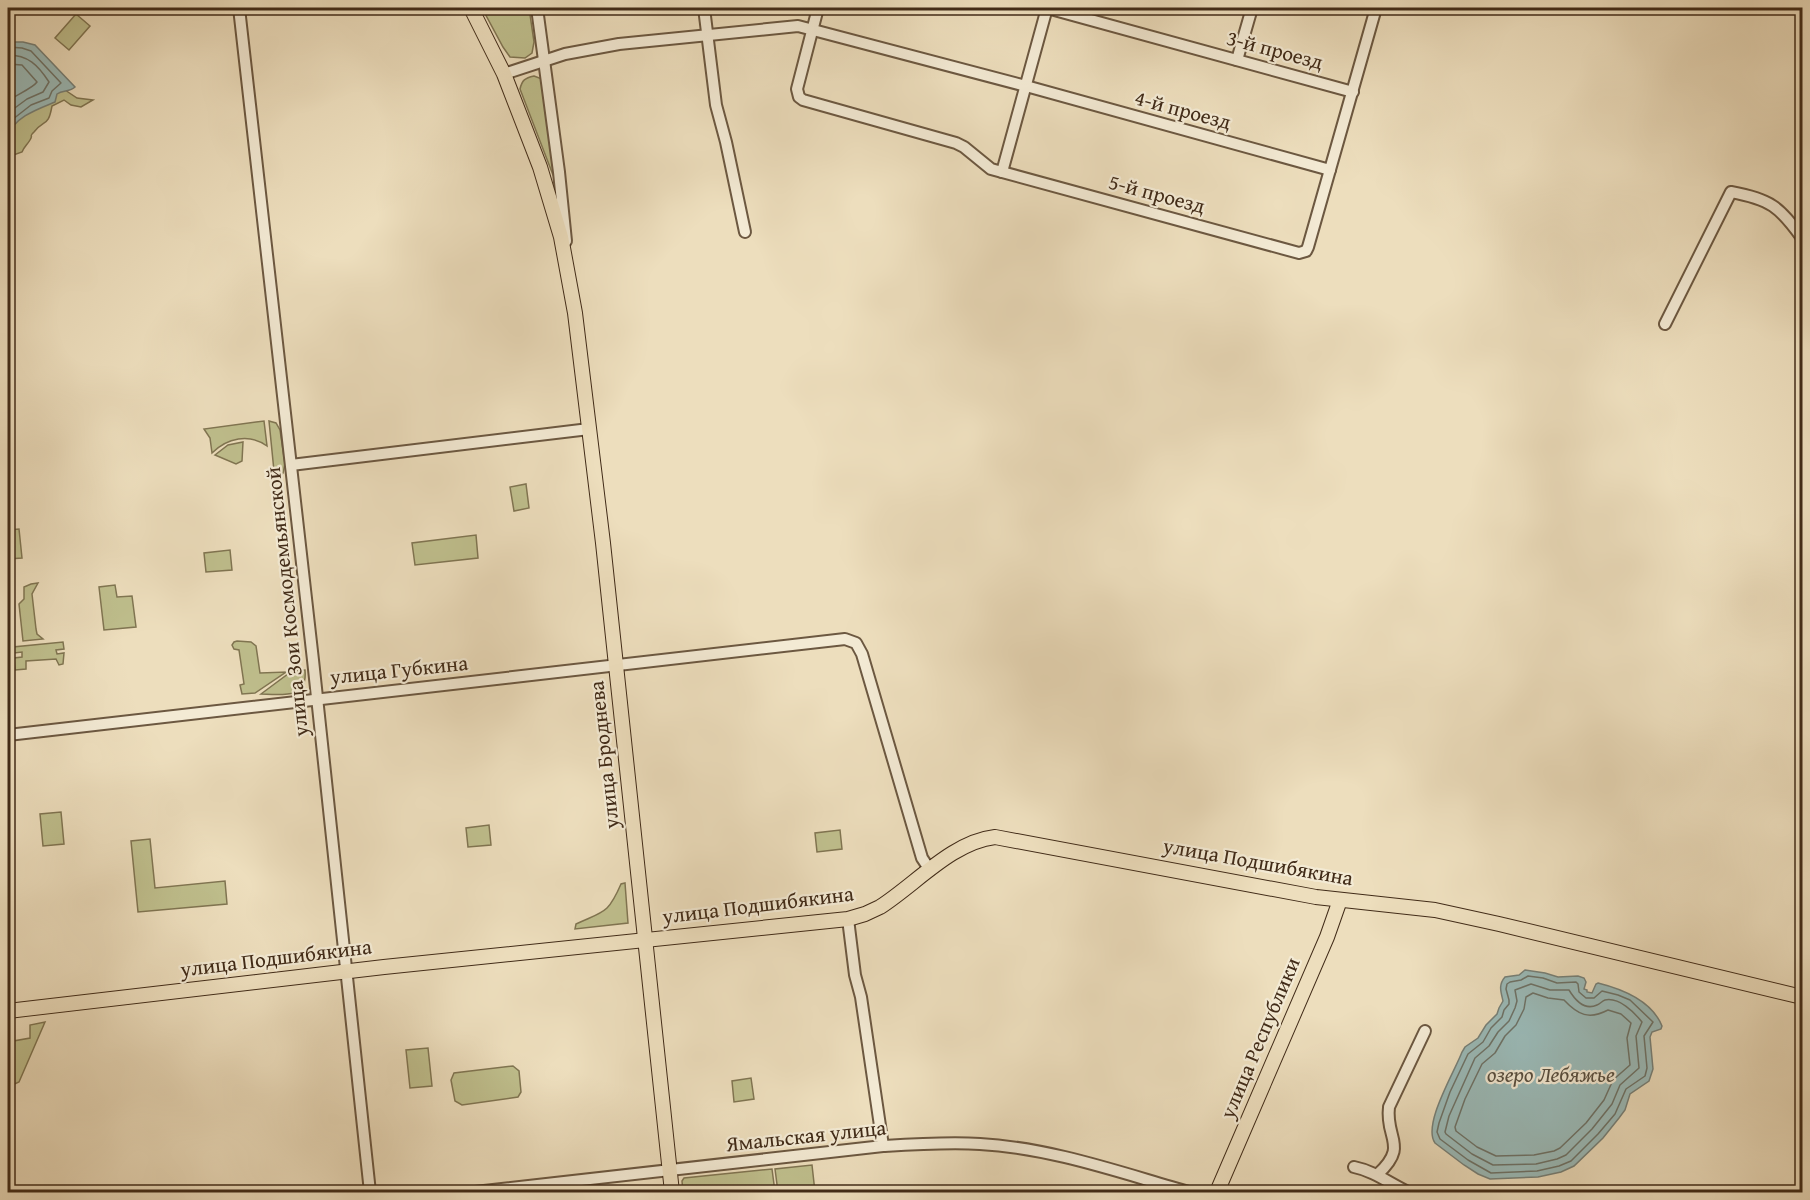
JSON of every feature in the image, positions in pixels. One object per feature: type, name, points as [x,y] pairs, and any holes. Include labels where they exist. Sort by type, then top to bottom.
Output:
[{"type":"main road","name":"улица Броднева","points":[[471,8],[504,74],[543,176],[561,237],[568,271],[589,429],[672,1192]]},
{"type":"main road","name":"улица Подшибякина","points":[[8,1011],[346,971],[848,919],[880,908],[967,844],[995,837],[1301,894],[1340,900],[1386,903],[1466,916],[1803,997]]},
{"type":"main road","name":"улица Республики","points":[[1217,1192],[1327,937],[1340,900]]},
{"type":"street","name":"улица Зои Космодемьянской","points":[[239,8],[370,1192]]},
{"type":"street","points":[[537,8],[562,195],[568,271]]},
{"type":"street","points":[[704,8],[716,105],[745,232]]},
{"type":"street","points":[[812,29],[818,8]]},
{"type":"street","points":[[1002,172],[1047,8]]},
{"type":"street","name":"3-й проезд","points":[[1047,8],[1353,92]]},
{"type":"street","points":[[1237,60],[1252,8]]},
{"type":"street","points":[[1330,170],[1376,8]]},
{"type":"street","name":"4-й проезд","points":[[504,74],[565,54],[619,44],[798,26],[1330,170]]},
{"type":"street","name":"5-й проезд","points":[[812,29],[797,89],[799,97],[803,100],[956,142],[986,166],[1002,172],[1276,247],[1303,253],[1308,247],[1330,170]]},
{"type":"street","points":[[1665,324],[1731,192],[1753,196],[1772,204],[1791,222],[1803,238]]},
{"type":"street","points":[[291,465],[589,429]]},
{"type":"street","name":"улица Губкина","points":[[8,735],[837,639],[852,640],[862,654],[922,858],[930,870]]},
{"type":"street","points":[[848,919],[855,975],[863,1009],[884,1146]]},
{"type":"street","points":[[1378,1174],[1390,1163],[1394,1154],[1394,1141],[1388,1115],[1389,1107],[1425,1031]]},
{"type":"street","name":"Ямальская улица","points":[[475,1192],[884,1146],[947,1143],[982,1144],[1044,1152],[1189,1192]]},
{"type":"street","points":[[1354,1167],[1378,1174],[1391,1184],[1408,1192]]},
{"type":"green space","points":[[482,8],[529,8],[534,42],[532,53],[525,58],[510,57]]},
{"type":"green space","points":[[76,14],[90,26],[69,50],[55,38]]},
{"type":"green space","points":[[534,76],[542,79],[555,176],[520,89],[524,80]]},
{"type":"green space","points":[[65,90],[77,98],[93,100],[81,107],[71,105],[64,100],[52,106],[47,120],[31,135],[22,152],[8,157],[8,120],[47,92]]},
{"type":"green space","points":[[264,421],[267,446],[253,440],[238,439],[224,444],[212,453],[210,438],[204,429]]},
{"type":"green space","points":[[269,421],[276,423],[280,430],[285,464],[283,473],[275,481]]},
{"type":"green space","points":[[243,442],[242,461],[236,464],[215,455],[228,445]]},
{"type":"green space","points":[[526,484],[529,508],[514,511],[510,487]]},
{"type":"green space","points":[[19,529],[22,558],[8,559],[8,530]]},
{"type":"green space","points":[[476,535],[478,558],[415,565],[412,543]]},
{"type":"green space","points":[[230,550],[232,570],[206,572],[204,553]]},
{"type":"green space","points":[[38,583],[32,594],[37,634],[43,639],[23,641],[19,604],[24,599],[24,587]]},
{"type":"green space","points":[[115,585],[117,597],[132,596],[136,627],[104,630],[99,587]]},
{"type":"green space","points":[[237,641],[251,642],[256,646],[260,673],[286,672],[255,693],[242,694],[240,685],[244,684],[239,650],[234,649],[232,645]]},
{"type":"green space","points":[[63,642],[64,649],[56,650],[57,654],[64,653],[63,664],[59,665],[56,659],[26,661],[26,669],[15,670],[14,658],[22,657],[22,652],[14,653],[13,647]]},
{"type":"green space","points":[[305,670],[305,679],[298,691],[285,694],[261,694],[292,671]]},
{"type":"green space","points":[[61,812],[64,844],[43,846],[40,814]]},
{"type":"green space","points":[[489,825],[491,845],[468,847],[466,828]]},
{"type":"green space","points":[[840,830],[842,849],[817,852],[815,833]]},
{"type":"green space","points":[[150,839],[155,888],[225,881],[227,904],[138,912],[131,841]]},
{"type":"green space","points":[[625,883],[628,923],[575,929],[576,924],[604,910],[621,884]]},
{"type":"green space","points":[[45,1022],[19,1082],[8,1087],[8,1042],[30,1038],[30,1025]]},
{"type":"green space","points":[[428,1048],[432,1086],[410,1088],[406,1050]]},
{"type":"green space","points":[[513,1066],[519,1071],[521,1092],[518,1097],[462,1105],[455,1101],[451,1080],[454,1073]]},
{"type":"green space","points":[[751,1078],[754,1099],[734,1102],[732,1081]]},
{"type":"green space","points":[[812,1165],[815,1192],[778,1192],[775,1169]]},
{"type":"green space","points":[[772,1169],[775,1192],[683,1192],[684,1178]]},
{"type":"water","points":[[8,42],[35,45],[75,87],[57,94],[55,102],[21,119],[11,129],[8,136]]},
{"type":"water","name":"озеро Лебяжье","points":[[1525,970],[1558,977],[1584,978],[1586,982],[1584,989],[1587,992],[1592,993],[1598,983],[1617,989],[1644,1003],[1662,1026],[1661,1029],[1652,1032],[1650,1037],[1653,1069],[1649,1081],[1630,1094],[1625,1110],[1619,1118],[1603,1138],[1574,1166],[1561,1172],[1538,1177],[1490,1179],[1464,1165],[1435,1143],[1432,1135],[1433,1124],[1441,1098],[1462,1052],[1478,1038],[1497,1014],[1503,1001],[1501,983],[1505,977],[1519,975]]}]
